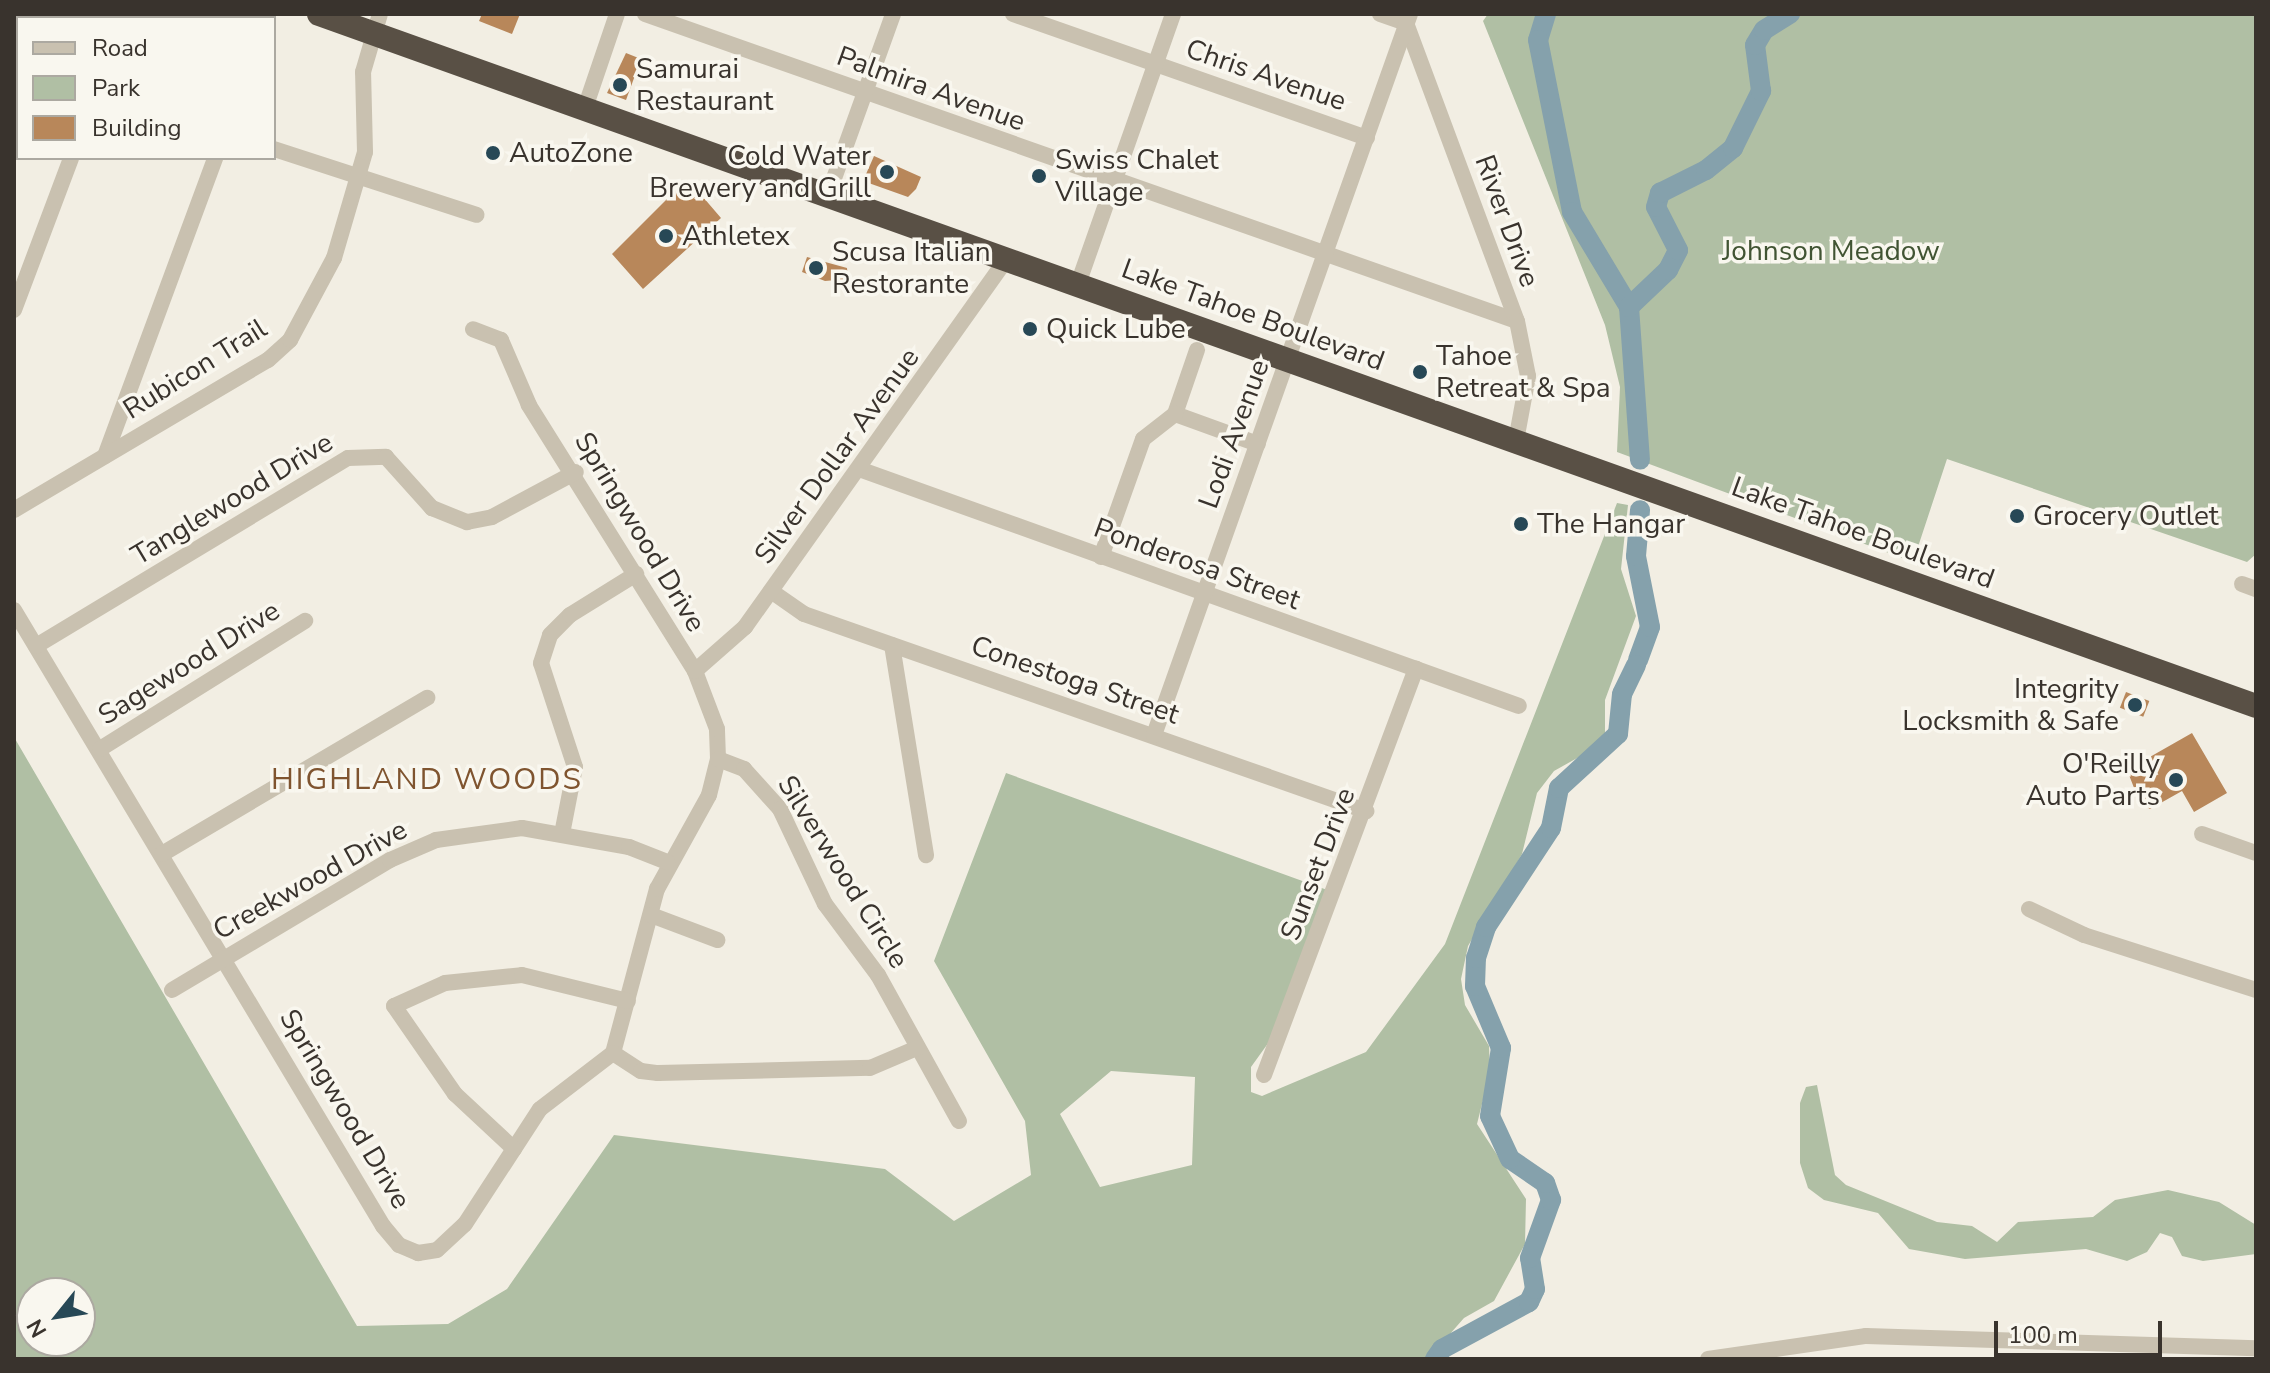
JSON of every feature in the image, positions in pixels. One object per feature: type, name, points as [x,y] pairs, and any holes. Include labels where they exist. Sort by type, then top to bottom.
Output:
[{"type":"highway","name":"Lake Tahoe Boulevard","points":[[319,14],[377,23],[585,108],[2256,706]]},
{"type":"street","points":[[585,108],[617,14]]},
{"type":"street","name":"Palmira Avenue","points":[[645,14],[1114,182],[1517,321]]},
{"type":"street","points":[[828,195],[893,14]]},
{"type":"street","name":"Chris Avenue","points":[[1013,14],[1367,138]]},
{"type":"street","points":[[1078,284],[1173,14]]},
{"type":"street","points":[[1380,14],[1408,19]]},
{"type":"street","name":"Lodi Avenue","points":[[1154,735],[1408,19]]},
{"type":"street","name":"River Drive","points":[[1408,19],[1517,321],[1528,376],[1516,441]]},
{"type":"street","name":"Rubicon Trail","points":[[14,510],[268,360],[290,340],[334,258],[365,152],[363,72],[377,23]]},
{"type":"street","points":[[276,150],[477,215]]},
{"type":"street","points":[[14,310],[70,160]]},
{"type":"street","points":[[105,456],[214,160]]},
{"type":"street","name":"Silver Dollar Avenue","points":[[695,671],[745,627],[1007,259]]},
{"type":"street","name":"Springwood Drive","points":[[14,610],[399,1245],[418,1253],[452,1240],[540,1109],[613,1053],[667,862],[709,795],[718,759],[717,729],[695,671],[576,472],[529,405],[501,340],[473,329]]},
{"type":"street","points":[[1101,557],[1143,439],[1175,414],[1197,350]]},
{"type":"street","points":[[1175,414],[1258,444]]},
{"type":"street","name":"Tanglewood Drive","points":[[36,646],[348,458],[386,457],[432,508],[467,522],[492,517],[576,472]]},
{"type":"street","name":"Ponderosa Street","points":[[859,469],[1519,706]]},
{"type":"street","points":[[562,834],[575,767],[541,663],[550,635],[570,615],[636,574]]},
{"type":"street","name":"Conestoga Street","points":[[771,591],[804,614],[1366,811]]},
{"type":"street","name":"Sagewood Drive","points":[[100,749],[305,621]]},
{"type":"street","points":[[892,645],[926,855]]},
{"type":"street","name":"Sunset Drive","points":[[1264,1075],[1366,811],[1416,669]]},
{"type":"street","points":[[162,854],[427,698]]},
{"type":"street","name":"Silverwood Circle","points":[[718,759],[744,769],[780,809],[825,904],[878,975],[959,1121]]},
{"type":"street","name":"Creekwood Drive","points":[[172,990],[224,957],[436,840],[483,829],[562,834],[667,862]]},
{"type":"street","points":[[2202,834],[2256,853]]},
{"type":"street","points":[[2029,909],[2084,935],[2256,990]]},
{"type":"street","points":[[651,915],[717,940]]},
{"type":"street","points":[[514,1149],[455,1094],[394,1006],[445,983],[522,975],[628,1001]]},
{"type":"street","points":[[613,1053],[641,1071],[658,1073],[870,1068],[917,1048]]},
{"type":"street","points":[[1708,1359],[1866,1336],[2256,1348]]},
{"type":"green space","name":"Johnson Meadow","points":[[1488,14],[2256,14],[2256,554],[2247,562],[1947,459],[1913,562],[1617,452],[1620,387],[1605,325],[1483,21]]},
{"type":"green space","points":[[1617,503],[1628,505],[1621,569],[1636,616],[1605,700],[1605,735],[1595,748],[1554,771],[1537,793],[1522,854],[1468,946],[1461,979],[1465,1005],[1489,1046],[1490,1072],[1477,1124],[1526,1199],[1525,1244],[1494,1301],[1464,1318],[1428,1359],[14,1359],[14,737],[357,1326],[448,1324],[507,1289],[614,1135],[885,1169],[954,1221],[1031,1175],[1025,1121],[934,961],[1006,773],[1330,891],[1269,1042],[1251,1067],[1251,1092],[1262,1096],[1366,1052],[1445,944]],"holes":[[[1111,1071],[1195,1077],[1192,1165],[1100,1187],[1060,1114]]]},
{"type":"green space","points":[[1817,1085],[1835,1175],[1846,1185],[1937,1222],[1972,1226],[1997,1242],[2018,1222],[2093,1217],[2115,1200],[2168,1190],[2219,1202],[2256,1225],[2256,1254],[2203,1261],[2182,1256],[2172,1237],[2160,1233],[2147,1252],[2127,1261],[2086,1249],[1965,1259],[1909,1249],[1878,1213],[1824,1200],[1808,1188],[1800,1163],[1800,1103],[1806,1087]]},
{"type":"building","points":[[482,14],[520,14],[512,34],[479,21]]},
{"type":"building","name":"Samurai Restaurant","points":[[626,53],[641,59],[626,100],[607,93]]},
{"type":"building","name":"Cold Water Brewery and Grill","points":[[874,156],[921,177],[916,189],[908,197],[863,181]]},
{"type":"building","name":"Athletex","points":[[681,185],[691,196],[697,190],[721,218],[643,289],[612,254]]},
{"type":"building","name":"Scusa Italian Restorante","points":[[807,257],[847,268],[848,279],[825,281],[802,272]]},
{"type":"building","name":"Integrity Locksmith & Safe","points":[[2126,692],[2149,701],[2143,717],[2120,708]]},
{"type":"building","name":"O'Reilly Auto Parts","points":[[2192,733],[2227,793],[2194,812],[2182,791],[2150,809],[2140,803],[2127,770]]},
{"type":"waterway","points":[[1546,14],[1538,40],[1572,212],[1629,307],[1640,460]]},
{"type":"waterway","points":[[1629,307],[1668,270],[1678,250],[1656,207],[1660,193],[1706,170],[1733,148],[1761,91],[1755,45],[1764,30],[1790,14]]},
{"type":"waterway","points":[[1638,660],[1650,627],[1636,556],[1640,510]]},
{"type":"waterway","points":[[1435,1359],[1442,1349],[1529,1302],[1535,1289],[1530,1258],[1551,1200],[1545,1183],[1510,1159],[1490,1116],[1501,1048],[1475,986],[1476,958],[1486,927],[1551,828],[1559,788],[1618,734],[1622,694],[1636,665]]},
{"type":"place","name":"Samurai Restaurant","points":[[620,85]]},
{"type":"place","name":"AutoZone","points":[[493,153]]},
{"type":"place","name":"Cold Water Brewery and Grill","points":[[887,172]]},
{"type":"place","name":"Swiss Chalet Village","points":[[1039,176]]},
{"type":"place","name":"Athletex","points":[[666,236]]},
{"type":"place","name":"Scusa Italian Restorante","points":[[816,268]]},
{"type":"place","name":"Quick Lube","points":[[1030,329]]},
{"type":"place","name":"Tahoe Retreat & Spa","points":[[1420,372]]},
{"type":"place","name":"Grocery Outlet","points":[[2017,516]]},
{"type":"place","name":"The Hangar","points":[[1521,524]]},
{"type":"place","name":"Integrity Locksmith & Safe","points":[[2135,705]]},
{"type":"place","name":"O'Reilly Auto Parts","points":[[2176,780]]},
{"type":"district","name":"HIGHLAND WOODS","points":[[427,780]]}]
